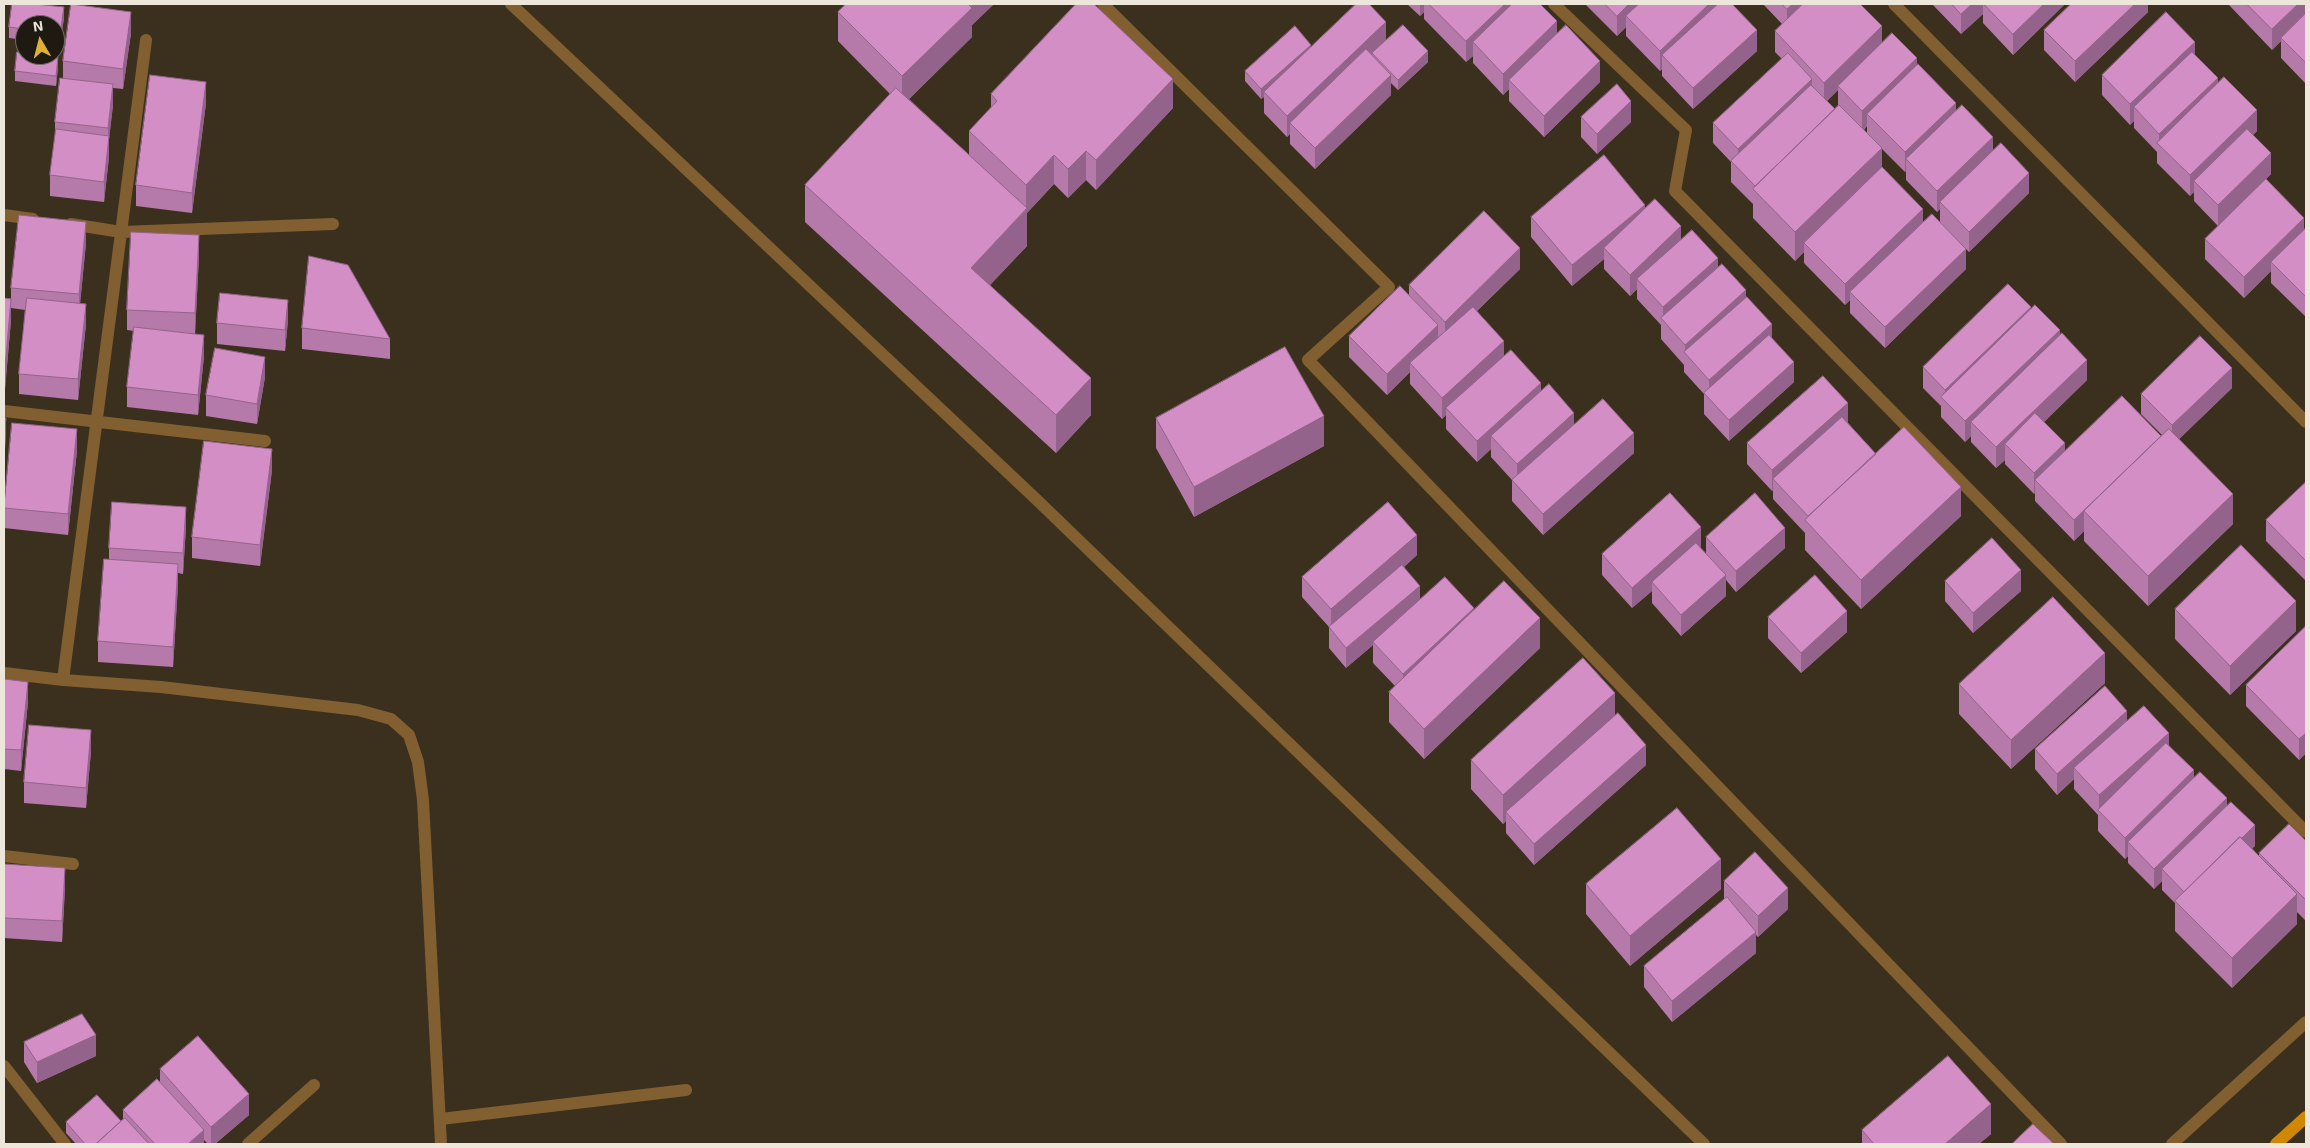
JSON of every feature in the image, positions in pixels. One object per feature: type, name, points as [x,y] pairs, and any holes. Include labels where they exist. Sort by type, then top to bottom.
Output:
[{"type":"main road","points":[[2276,1144],[2306,1117]]},
{"type":"street","points":[[512,4],[1037,500],[1704,1144]]},
{"type":"street","points":[[1103,4],[1389,286],[1308,360],[2062,1144]]},
{"type":"street","points":[[1554,4],[1686,130],[1675,190],[2306,832]]},
{"type":"street","points":[[1894,4],[2306,422]]},
{"type":"street","points":[[63,680],[146,40]]},
{"type":"street","points":[[4,215],[43,220]]},
{"type":"street","points":[[62,223],[121,232],[333,224]]},
{"type":"street","points":[[4,411],[265,441]]},
{"type":"street","points":[[4,673],[63,680],[162,687],[358,710],[392,719],[409,735],[418,762],[423,800],[441,1144]]},
{"type":"street","points":[[4,856],[73,864]]},
{"type":"street","points":[[2172,1144],[2306,1022]]},
{"type":"street","points":[[4,1066],[65,1144]]},
{"type":"street","points":[[248,1144],[314,1085]]},
{"type":"street","points":[[441,1119],[686,1090]]},
{"type":"building","points":[[12,4],[64,7],[63,15],[15,15],[15,28],[9,27]]},
{"type":"building","points":[[71,4],[131,12],[123,69],[65,61],[65,47]]},
{"type":"building","points":[[846,4],[968,4],[972,8],[902,76],[838,12]]},
{"type":"building","points":[[1076,4],[1094,4],[1173,79],[1096,160],[1086,151],[1068,169],[1054,155],[1026,185],[969,131],[997,101],[991,94]]},
{"type":"building","points":[[1356,4],[1369,4],[1386,22],[1287,116],[1264,92]]},
{"type":"building","points":[[1429,4],[1505,4],[1466,41]]},
{"type":"building","points":[[1512,4],[1540,4],[1557,21],[1503,74],[1473,42]]},
{"type":"building","points":[[1605,4],[1629,4],[1617,16]]},
{"type":"building","points":[[1639,4],[1709,4],[1660,51],[1626,16]]},
{"type":"building","points":[[1718,4],[1732,4],[1757,30],[1693,88],[1662,55]]},
{"type":"building","points":[[1782,4],[1793,4],[1787,9]]},
{"type":"building","points":[[1803,4],[1860,4],[1882,26],[1824,83],[1775,31]]},
{"type":"building","points":[[1952,4],[1972,4],[1961,14]]},
{"type":"building","points":[[1984,4],[2044,4],[2013,34]]},
{"type":"building","points":[[2071,4],[2135,4],[2075,61],[2044,30]]},
{"type":"building","points":[[2247,4],[2298,4],[2272,29]]},
{"type":"building","points":[[2166,12],[2195,42],[2130,104],[2102,75]]},
{"type":"building","points":[[2306,13],[2306,63],[2281,38]]},
{"type":"building","points":[[1403,25],[1428,51],[1398,80],[1372,53]]},
{"type":"building","points":[[1566,25],[1600,61],[1544,116],[1509,80]]},
{"type":"building","points":[[1295,26],[1311,45],[1261,89],[1245,71]]},
{"type":"building","points":[[1892,33],[1917,58],[1862,111],[1838,86]]},
{"type":"building","points":[[1366,49],[1391,75],[1315,148],[1290,123]]},
{"type":"building","points":[[2192,52],[2218,78],[2159,134],[2134,107]]},
{"type":"building","points":[[1788,53],[1812,79],[1738,149],[1713,123]]},
{"type":"building","points":[[1918,64],[1956,103],[1905,152],[1867,114]]},
{"type":"building","points":[[16,65],[57,65],[56,76],[15,71]]},
{"type":"building","points":[[150,75],[206,82],[192,193],[136,185]]},
{"type":"building","points":[[2224,77],[2257,110],[2190,175],[2157,143]]},
{"type":"building","points":[[60,78],[113,84],[108,128],[55,122]]},
{"type":"building","points":[[1617,84],[1631,101],[1597,134],[1581,117]]},
{"type":"building","points":[[1811,85],[1835,109],[1755,186],[1731,161]]},
{"type":"building","points":[[896,88],[1027,208],[971,268],[1091,378],[1056,415],[805,185]]},
{"type":"building","points":[[1839,105],[1882,148],[1795,232],[1753,189]]},
{"type":"building","points":[[1962,105],[1993,137],[1937,191],[1906,159]]},
{"type":"building","points":[[56,129],[109,136],[104,182],[50,175]]},
{"type":"building","points":[[2247,129],[2271,153],[2218,205],[2194,181]]},
{"type":"building","points":[[2001,143],[2029,173],[1969,232],[1940,202]]},
{"type":"building","points":[[1604,155],[1645,205],[1572,265],[1531,217]]},
{"type":"building","points":[[1882,167],[1923,209],[1845,284],[1804,243]]},
{"type":"building","points":[[2266,179],[2304,218],[2244,277],[2205,239]]},
{"type":"building","points":[[1655,199],[1681,226],[1630,275],[1604,248]]},
{"type":"building","points":[[1484,211],[1520,248],[1445,322],[1409,285]]},
{"type":"building","points":[[1932,214],[1966,249],[1885,327],[1850,292]]},
{"type":"building","points":[[19,215],[86,222],[79,294],[11,288]]},
{"type":"building","points":[[2306,228],[2306,297],[2271,262]]},
{"type":"building","points":[[1692,230],[1718,258],[1663,307],[1637,279]]},
{"type":"building","points":[[131,232],[199,235],[195,313],[127,310]]},
{"type":"building","points":[[309,256],[348,265],[390,339],[302,328]]},
{"type":"building","points":[[1722,264],[1746,290],[1685,345],[1661,318]]},
{"type":"building","points":[[2008,284],[2031,307],[1945,390],[1923,367]]},
{"type":"building","points":[[1400,286],[1438,325],[1387,374],[1349,336]]},
{"type":"building","points":[[220,293],[288,300],[285,330],[217,323]]},
{"type":"building","points":[[1747,297],[1772,324],[1709,380],[1684,352]]},
{"type":"building","points":[[4,298],[11,299],[5,368],[4,368]]},
{"type":"building","points":[[27,298],[86,304],[78,379],[19,374]]},
{"type":"building","points":[[2035,305],[2060,330],[1965,421],[1941,397]]},
{"type":"building","points":[[1473,307],[1504,341],[1442,398],[1410,363]]},
{"type":"building","points":[[134,327],[204,335],[198,395],[127,387]]},
{"type":"building","points":[[2062,333],[2087,360],[1996,447],[1971,422]]},
{"type":"building","points":[[1769,335],[1794,362],[1729,420],[1704,393]]},
{"type":"building","points":[[2200,336],[2232,368],[2172,425],[2141,394]]},
{"type":"building","points":[[1285,347],[1324,416],[1194,487],[1156,418]]},
{"type":"building","points":[[215,348],[265,357],[257,404],[206,395]]},
{"type":"building","points":[[1511,350],[1541,383],[1477,441],[1446,408]]},
{"type":"building","points":[[1823,376],[1848,403],[1772,470],[1747,443]]},
{"type":"building","points":[[1549,384],[1574,413],[1517,464],[1491,436]]},
{"type":"building","points":[[2122,396],[2161,436],[2074,520],[2035,480]]},
{"type":"building","points":[[1603,399],[1634,433],[1543,514],[1512,480]]},
{"type":"building","points":[[2035,413],[2065,443],[2034,473],[2005,444]]},
{"type":"building","points":[[1842,417],[1876,454],[1808,516],[1773,479]]},
{"type":"building","points":[[4,418],[6,418],[4,439]]},
{"type":"building","points":[[12,423],[77,429],[68,514],[4,508]]},
{"type":"building","points":[[1904,427],[1961,487],[1861,580],[1805,520]]},
{"type":"building","points":[[2169,429],[2233,494],[2148,576],[2084,511]]},
{"type":"building","points":[[204,441],[272,449],[260,545],[192,537]]},
{"type":"building","points":[[2306,482],[2306,561],[2266,520]]},
{"type":"building","points":[[1670,493],[1701,527],[1632,588],[1602,554]]},
{"type":"building","points":[[1755,493],[1785,528],[1736,571],[1706,537]]},
{"type":"building","points":[[112,502],[186,507],[183,553],[109,548]]},
{"type":"building","points":[[1388,502],[1417,535],[1331,609],[1302,577]]},
{"type":"building","points":[[1992,538],[2021,570],[1973,613],[1945,581]]},
{"type":"building","points":[[1696,543],[1726,575],[1681,615],[1652,582]]},
{"type":"building","points":[[2241,545],[2296,601],[2230,666],[2175,609]]},
{"type":"building","points":[[104,559],[178,564],[173,647],[98,641]]},
{"type":"building","points":[[1402,565],[1420,586],[1346,648],[1329,627]]},
{"type":"building","points":[[1815,575],[1847,611],[1801,653],[1768,617]]},
{"type":"building","points":[[1445,577],[1474,608],[1403,674],[1373,642]]},
{"type":"building","points":[[1504,581],[1540,618],[1424,729],[1389,692]]},
{"type":"building","points":[[2053,597],[2105,653],[2011,740],[1959,684]]},
{"type":"building","points":[[2306,626],[2306,733],[2299,739],[2246,685]]},
{"type":"building","points":[[1583,658],[1615,693],[1503,795],[1471,760]]},
{"type":"building","points":[[4,679],[28,682],[21,750],[4,749]]},
{"type":"building","points":[[2105,686],[2127,711],[2057,774],[2035,749]]},
{"type":"building","points":[[2144,706],[2169,733],[2099,795],[2074,768]]},
{"type":"building","points":[[1618,713],[1646,745],[1534,844],[1506,812]]},
{"type":"building","points":[[29,725],[91,730],[86,788],[24,782]]},
{"type":"building","points":[[2166,743],[2194,770],[2125,838],[2098,810]]},
{"type":"building","points":[[2200,772],[2227,798],[2154,869],[2128,842]]},
{"type":"building","points":[[2231,802],[2255,825],[2242,838],[2240,837],[2184,892],[2162,869]]},
{"type":"building","points":[[1677,808],[1721,859],[1630,936],[1586,884]]},
{"type":"building","points":[[2289,824],[2306,841],[2306,900],[2259,853]]},
{"type":"building","points":[[2240,837],[2297,894],[2232,958],[2175,901]]},
{"type":"building","points":[[1755,852],[1788,888],[1758,916],[1724,881]]},
{"type":"building","points":[[4,864],[65,868],[62,921],[4,918]]},
{"type":"building","points":[[1727,897],[1756,932],[1672,1001],[1644,966]]},
{"type":"building","points":[[82,1014],[96,1035],[37,1062],[24,1042]]},
{"type":"building","points":[[198,1036],[249,1094],[211,1127],[160,1069]]},
{"type":"building","points":[[1948,1056],[1991,1104],[1945,1144],[1874,1144],[1862,1130]]},
{"type":"building","points":[[157,1079],[204,1130],[188,1144],[155,1144],[123,1110]]},
{"type":"building","points":[[97,1095],[121,1121],[96,1144],[85,1144],[66,1122]]},
{"type":"building","points":[[125,1118],[149,1144],[96,1144]]},
{"type":"building","points":[[2033,1124],[2054,1144],[2012,1144]]}]
